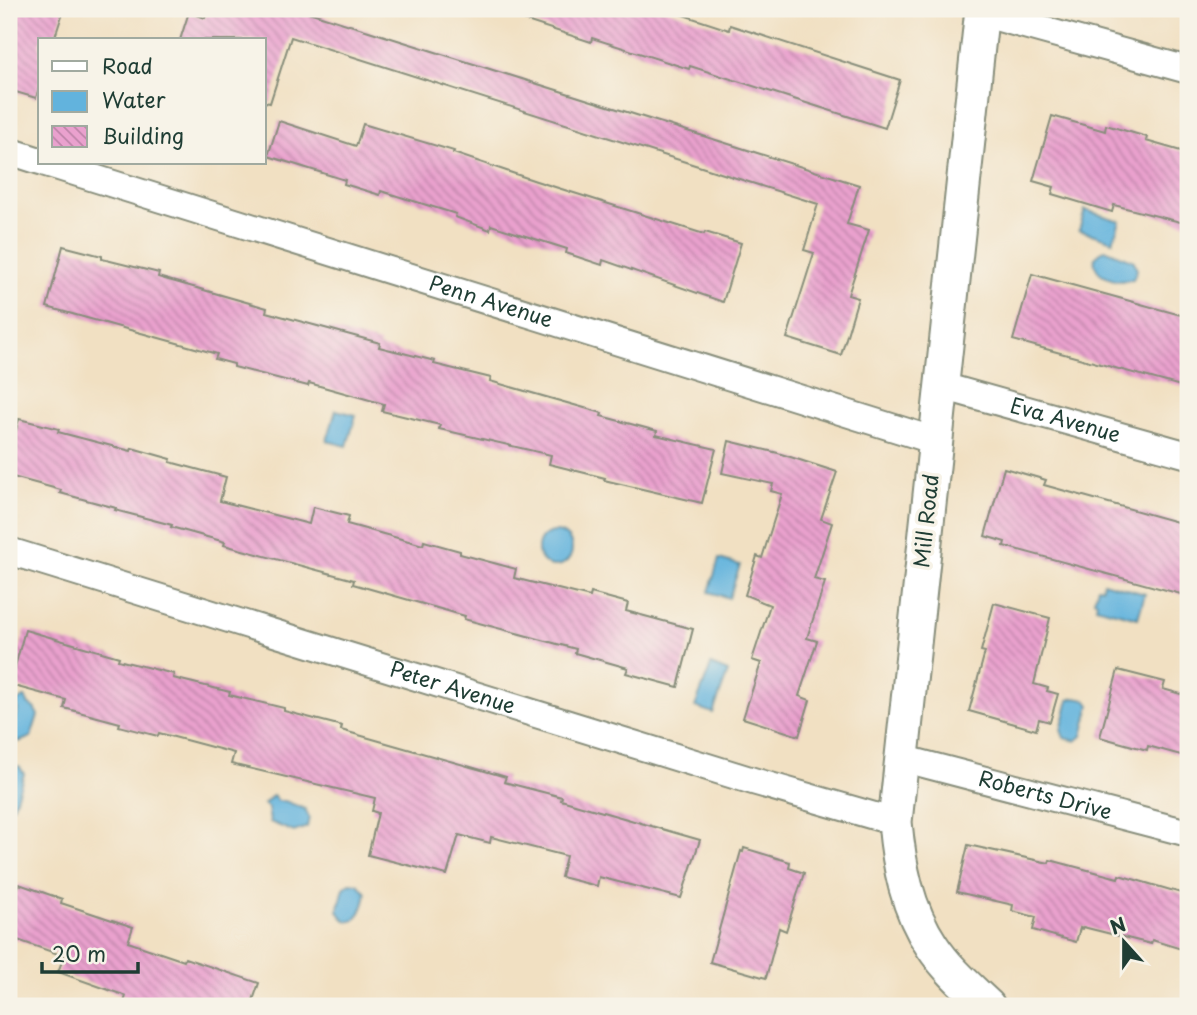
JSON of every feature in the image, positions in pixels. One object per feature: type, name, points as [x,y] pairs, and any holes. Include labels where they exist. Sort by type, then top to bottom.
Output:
[{"type":"street","points":[[977,10],[1188,70]]},
{"type":"street","name":"Mill Road","points":[[977,10],[942,386],[895,822],[899,863],[912,908],[932,946],[957,977],[988,1006]]},
{"type":"street","points":[[9,151],[38,160]]},
{"type":"street","name":"Penn Avenue","points":[[49,164],[936,441]]},
{"type":"street","name":"Eva Avenue","points":[[942,386],[1188,455]]},
{"type":"street","name":"Peter Avenue","points":[[9,551],[740,777],[895,822]]},
{"type":"street","name":"Roberts Drive","points":[[901,758],[1188,833]]},
{"type":"water","points":[[1085,210],[1120,221],[1113,241],[1079,230]]},
{"type":"water","points":[[1107,250],[1134,261],[1137,270],[1133,279],[1113,280],[1101,274],[1095,264],[1095,257]]},
{"type":"water","points":[[336,410],[356,415],[347,446],[327,441]]},
{"type":"water","points":[[555,532],[567,537],[572,549],[567,561],[555,566],[543,561],[538,549],[543,537]]},
{"type":"water","points":[[719,559],[740,565],[729,598],[709,592]]},
{"type":"water","points":[[1103,582],[1145,594],[1138,618],[1096,607],[1097,602],[1094,600],[1098,587],[1102,588]]},
{"type":"water","points":[[711,665],[728,672],[713,713],[695,707]]},
{"type":"water","points":[[25,697],[38,715],[31,737],[19,742],[12,738],[10,729],[17,712],[16,701]]},
{"type":"water","points":[[1069,700],[1086,700],[1090,705],[1082,736],[1076,741],[1064,738],[1061,730]]},
{"type":"water","points":[[9,763],[20,767],[24,774],[13,807],[9,808]]},
{"type":"water","points":[[273,795],[278,801],[305,809],[309,817],[307,827],[294,832],[270,822],[268,808],[264,804]]},
{"type":"water","points":[[350,883],[358,884],[366,893],[357,917],[348,921],[338,911],[344,888]]},
{"type":"building","points":[[9,9],[64,9],[55,38],[38,38],[36,98],[9,90]]},
{"type":"building","points":[[208,9],[299,9],[859,185],[847,224],[869,230],[848,295],[858,298],[841,355],[787,338],[814,253],[804,250],[818,204],[291,37],[270,103],[266,102],[266,38],[181,38],[189,12],[205,18]]},
{"type":"building","points":[[505,9],[665,9],[729,30],[730,25],[900,80],[885,128],[690,66],[689,69],[592,38],[591,42],[505,14]]},
{"type":"building","points":[[1052,116],[1105,131],[1106,125],[1147,137],[1146,141],[1188,153],[1188,224],[1114,205],[1112,212],[1052,194],[1054,187],[1033,181]]},
{"type":"building","points":[[279,121],[356,146],[363,124],[454,151],[453,153],[536,181],[704,234],[705,232],[741,243],[723,302],[603,260],[602,265],[566,253],[567,249],[491,225],[490,230],[455,217],[456,214],[381,191],[380,195],[344,184],[345,180],[268,156]]},
{"type":"building","points":[[63,246],[267,308],[266,312],[380,343],[379,347],[435,361],[434,364],[491,378],[490,381],[602,413],[601,416],[657,431],[656,435],[716,449],[702,503],[549,464],[551,455],[439,429],[440,425],[382,411],[384,404],[309,383],[308,386],[234,367],[234,364],[215,359],[217,354],[47,307]]},
{"type":"building","points":[[1032,274],[1188,317],[1188,388],[1013,340]]},
{"type":"building","points":[[19,419],[131,451],[132,448],[171,459],[170,462],[226,477],[220,501],[309,524],[313,507],[349,516],[347,524],[423,545],[424,541],[460,551],[460,554],[516,569],[514,578],[590,597],[591,593],[628,603],[626,611],[693,629],[678,687],[626,673],[628,668],[575,653],[576,649],[464,619],[465,616],[353,584],[354,580],[224,545],[225,542],[9,476],[9,444],[12,445]]},
{"type":"building","points":[[729,441],[837,472],[821,519],[832,523],[814,579],[825,582],[807,638],[817,641],[799,696],[810,700],[799,736],[743,718],[761,663],[752,660],[770,605],[745,595],[757,556],[762,558],[782,494],[771,491],[773,484],[722,473]]},
{"type":"building","points":[[1004,468],[1046,480],[1044,485],[1188,525],[1188,596],[1004,546],[1005,542],[985,536]]},
{"type":"building","points":[[994,603],[1050,618],[1034,684],[1058,694],[1050,722],[1039,719],[1036,730],[969,711],[985,652],[981,651]]},
{"type":"building","points":[[25,630],[119,657],[118,660],[174,674],[173,678],[230,692],[229,695],[342,726],[341,730],[506,777],[504,782],[562,797],[561,800],[700,840],[681,898],[599,877],[597,886],[561,877],[566,856],[491,837],[490,843],[459,835],[447,875],[368,855],[378,813],[372,811],[375,798],[231,764],[234,753],[159,733],[158,736],[119,726],[120,723],[64,708],[66,700],[10,685]]},
{"type":"building","points":[[1118,670],[1165,682],[1163,689],[1188,696],[1188,757],[1148,746],[1147,750],[1100,737]]},
{"type":"building","points":[[968,845],[1049,863],[1050,860],[1118,878],[1119,875],[1188,895],[1188,951],[1152,940],[1151,944],[1083,927],[1080,928],[1076,942],[1033,930],[1036,917],[1012,911],[1013,905],[957,892]]},
{"type":"building","points":[[744,848],[790,862],[789,868],[804,873],[786,931],[779,928],[766,978],[710,962]]},
{"type":"building","points":[[19,884],[62,899],[61,903],[133,927],[128,942],[259,983],[251,1006],[123,1006],[126,996],[58,972],[64,956],[9,937],[9,914]]}]
